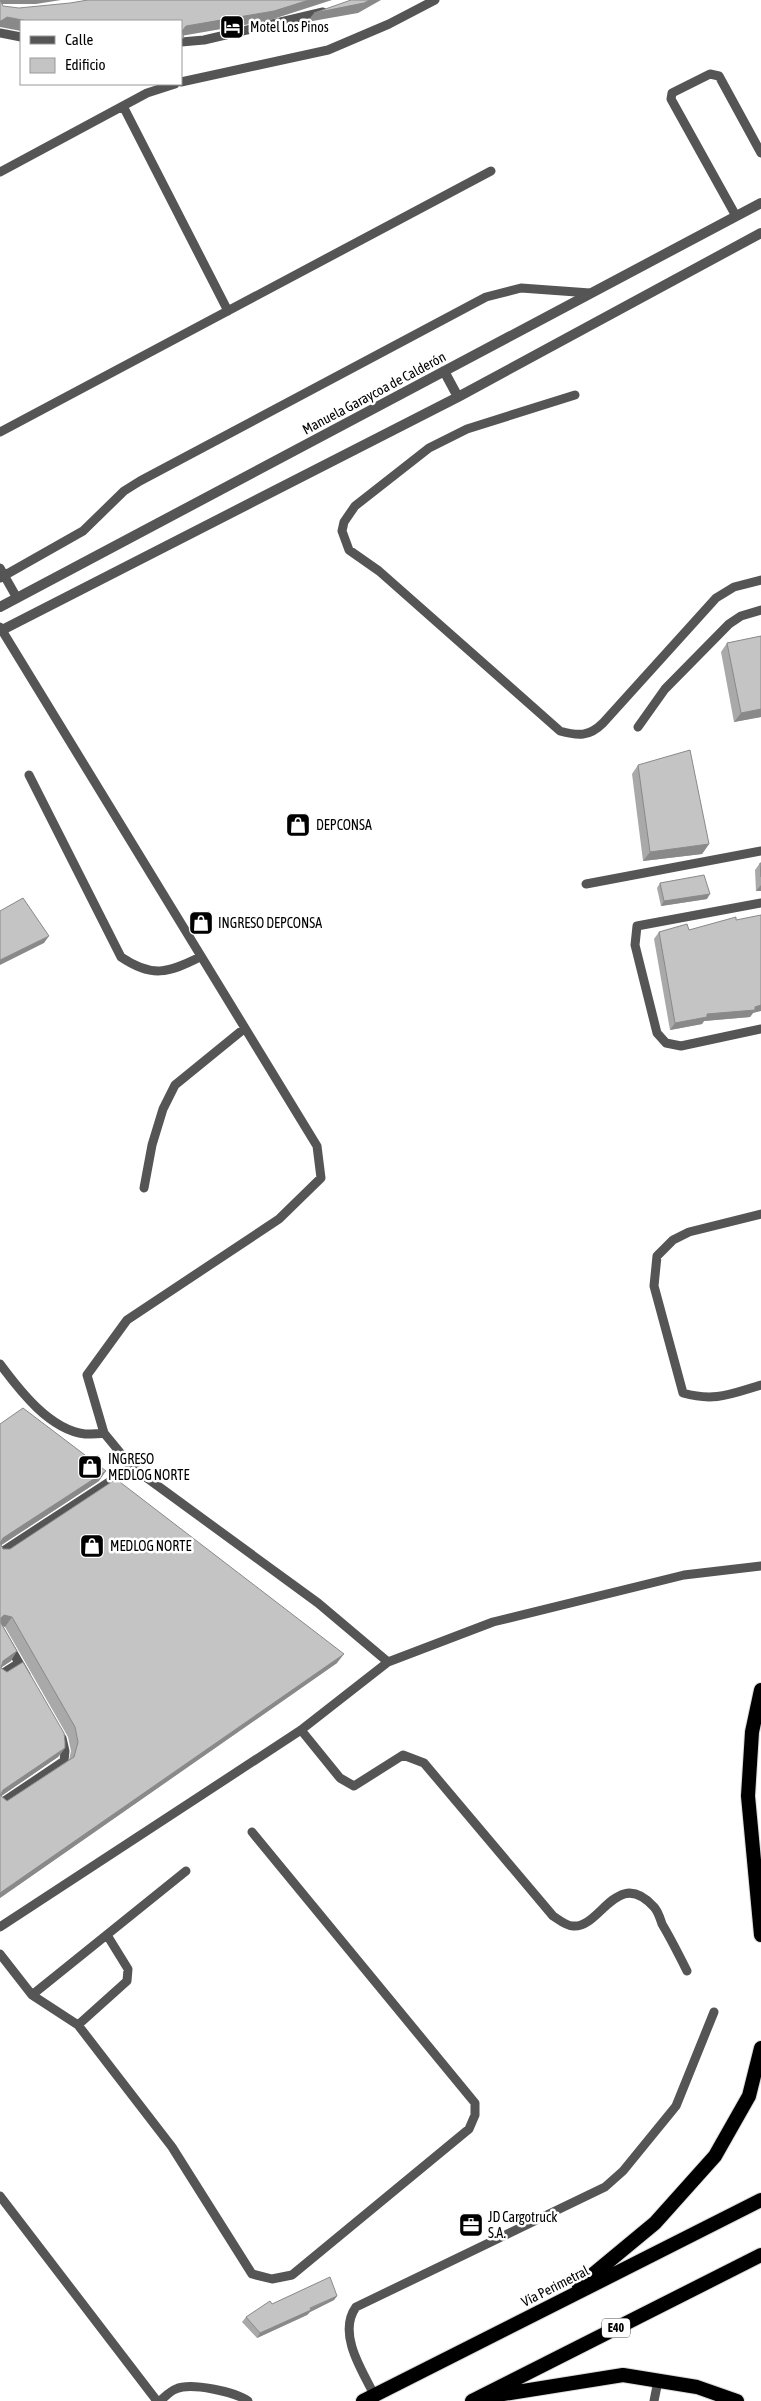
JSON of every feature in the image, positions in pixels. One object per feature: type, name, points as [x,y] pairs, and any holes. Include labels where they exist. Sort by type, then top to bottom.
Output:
[{"type":"highway","points":[[761,1690],[752,1732],[748,1796],[761,1935]]},
{"type":"highway","points":[[560,2302],[655,2223],[715,2156],[749,2096],[761,2048]]},
{"type":"highway","name":"Vía Perimetral","points":[[369,2398],[761,2200]]},
{"type":"highway","name":"E40","points":[[475,2400],[761,2255]]},
{"type":"highway","points":[[475,2400],[510,2397],[623,2375],[697,2387],[737,2401]]},
{"type":"street","name":"Manuela Garaycoa de Calderón","points":[[0,606],[761,203]]},
{"type":"street","points":[[1,629],[458,397],[761,233]]},
{"type":"street","points":[[444,371],[458,397]]},
{"type":"lane","points":[[182,82],[328,50],[389,24],[435,0]]},
{"type":"lane","points":[[182,42],[204,40],[282,23],[331,8]]},
{"type":"lane","points":[[0,33],[20,37]]},
{"type":"lane","points":[[736,216],[671,99],[672,93],[710,74],[719,76],[761,153]]},
{"type":"lane","points":[[0,172],[148,94],[172,85]]},
{"type":"lane","points":[[124,108],[228,311]]},
{"type":"lane","points":[[0,432],[490,171]]},
{"type":"lane","points":[[17,598],[1,574],[83,531],[124,491],[140,481],[486,297],[521,288],[590,293]]},
{"type":"lane","points":[[576,395],[466,428],[429,448],[348,514],[342,531],[349,550],[379,571],[560,731],[574,735],[590,733],[603,723],[716,598],[734,587],[761,580]]},
{"type":"lane","points":[[638,727],[665,689],[729,624],[741,616],[761,610]]},
{"type":"lane","points":[[1,629],[317,1146],[321,1178],[279,1219],[127,1320],[87,1375],[104,1433],[132,1467],[318,1603],[388,1662]]},
{"type":"lane","points":[[29,775],[121,957],[138,968],[159,971],[181,967],[200,957]]},
{"type":"lane","points":[[586,884],[761,851]]},
{"type":"lane","points":[[761,903],[637,926],[635,946],[657,1033],[666,1043],[681,1046],[761,1029]]},
{"type":"lane","points":[[144,1188],[152,1145],[164,1109],[175,1085],[245,1028]]},
{"type":"lane","points":[[761,1214],[689,1232],[673,1240],[657,1256],[654,1286],[683,1392],[702,1398],[723,1396],[761,1385]]},
{"type":"lane","points":[[0,1364],[43,1413],[61,1425],[84,1434],[104,1433]]},
{"type":"lane","points":[[0,1553],[132,1467]]},
{"type":"lane","points":[[0,1927],[301,1730],[388,1662],[493,1622],[684,1575],[761,1566]]},
{"type":"lane","points":[[0,1630],[29,1680]]},
{"type":"lane","points":[[0,1674],[19,1663]]},
{"type":"lane","points":[[301,1730],[340,1778],[354,1786],[403,1755],[424,1763],[553,1916],[565,1923],[574,1926],[583,1924],[621,1894],[632,1893],[645,1898],[656,1908],[687,1971]]},
{"type":"lane","points":[[0,1804],[64,1760],[65,1751],[58,1732]]},
{"type":"lane","points":[[0,1954],[32,1995],[78,2025],[172,2147],[252,2274],[272,2279],[292,2275],[468,2129],[475,2115],[475,2103],[252,1832]]},
{"type":"lane","points":[[32,1995],[186,1871]]},
{"type":"lane","points":[[78,2025],[127,1981],[128,1969],[107,1935]]},
{"type":"lane","points":[[369,2398],[350,2335],[350,2316],[356,2307],[605,2187],[623,2171],[676,2106],[714,2012]]},
{"type":"lane","points":[[0,2196],[158,2401],[175,2389],[186,2387],[239,2395],[248,2401]]},
{"type":"lane","points":[[654,2401],[658,2381]]},
{"type":"building","points":[[0,0],[3,6],[19,8],[88,0],[309,0],[274,11],[186,26],[182,31],[182,20],[23,20],[7,17],[0,21]]},
{"type":"building","points":[[351,0],[370,0],[364,3],[314,13]]},
{"type":"building","points":[[761,636],[761,709],[741,713],[727,643]]},
{"type":"building","points":[[690,750],[709,844],[650,852],[638,765]]},
{"type":"building","points":[[704,875],[710,894],[664,901],[660,883]]},
{"type":"building","points":[[23,898],[49,936],[0,960],[0,911]]},
{"type":"building","points":[[761,915],[761,1005],[755,1007],[755,1010],[707,1014],[707,1017],[675,1023],[659,932],[687,924],[689,930],[736,917],[736,920]]},
{"type":"building","points":[[23,1408],[106,1471],[3,1538],[0,1543],[0,1424]]},
{"type":"building","name":"MEDLOG NORTE","points":[[116,1479],[344,1654],[0,1893],[0,1543],[3,1549],[10,1549]],"holes":[[[4,1615],[12,1617],[75,1727],[78,1742],[74,1757],[7,1801],[0,1795],[3,1790],[65,1748],[64,1733],[23,1662],[7,1672],[1,1668],[3,1661],[17,1651],[1,1623],[1,1618]]]},
{"type":"building","points":[[330,2277],[337,2296],[310,2308],[311,2310],[260,2333],[246,2317],[270,2301],[272,2304]]},
{"type":"place","name":"Motel Los Pinos","points":[[232,27]]},
{"type":"place","name":"DEPCONSA","points":[[298,825]]},
{"type":"place","name":"INGRESO DEPCONSA","points":[[201,923]]},
{"type":"place","name":"INGRESO MEDLOG NORTE","points":[[90,1467]]},
{"type":"place","name":"MEDLOG NORTE","points":[[92,1546]]},
{"type":"place","name":"JD Cargotruck S.A.","points":[[471,2225]]}]
